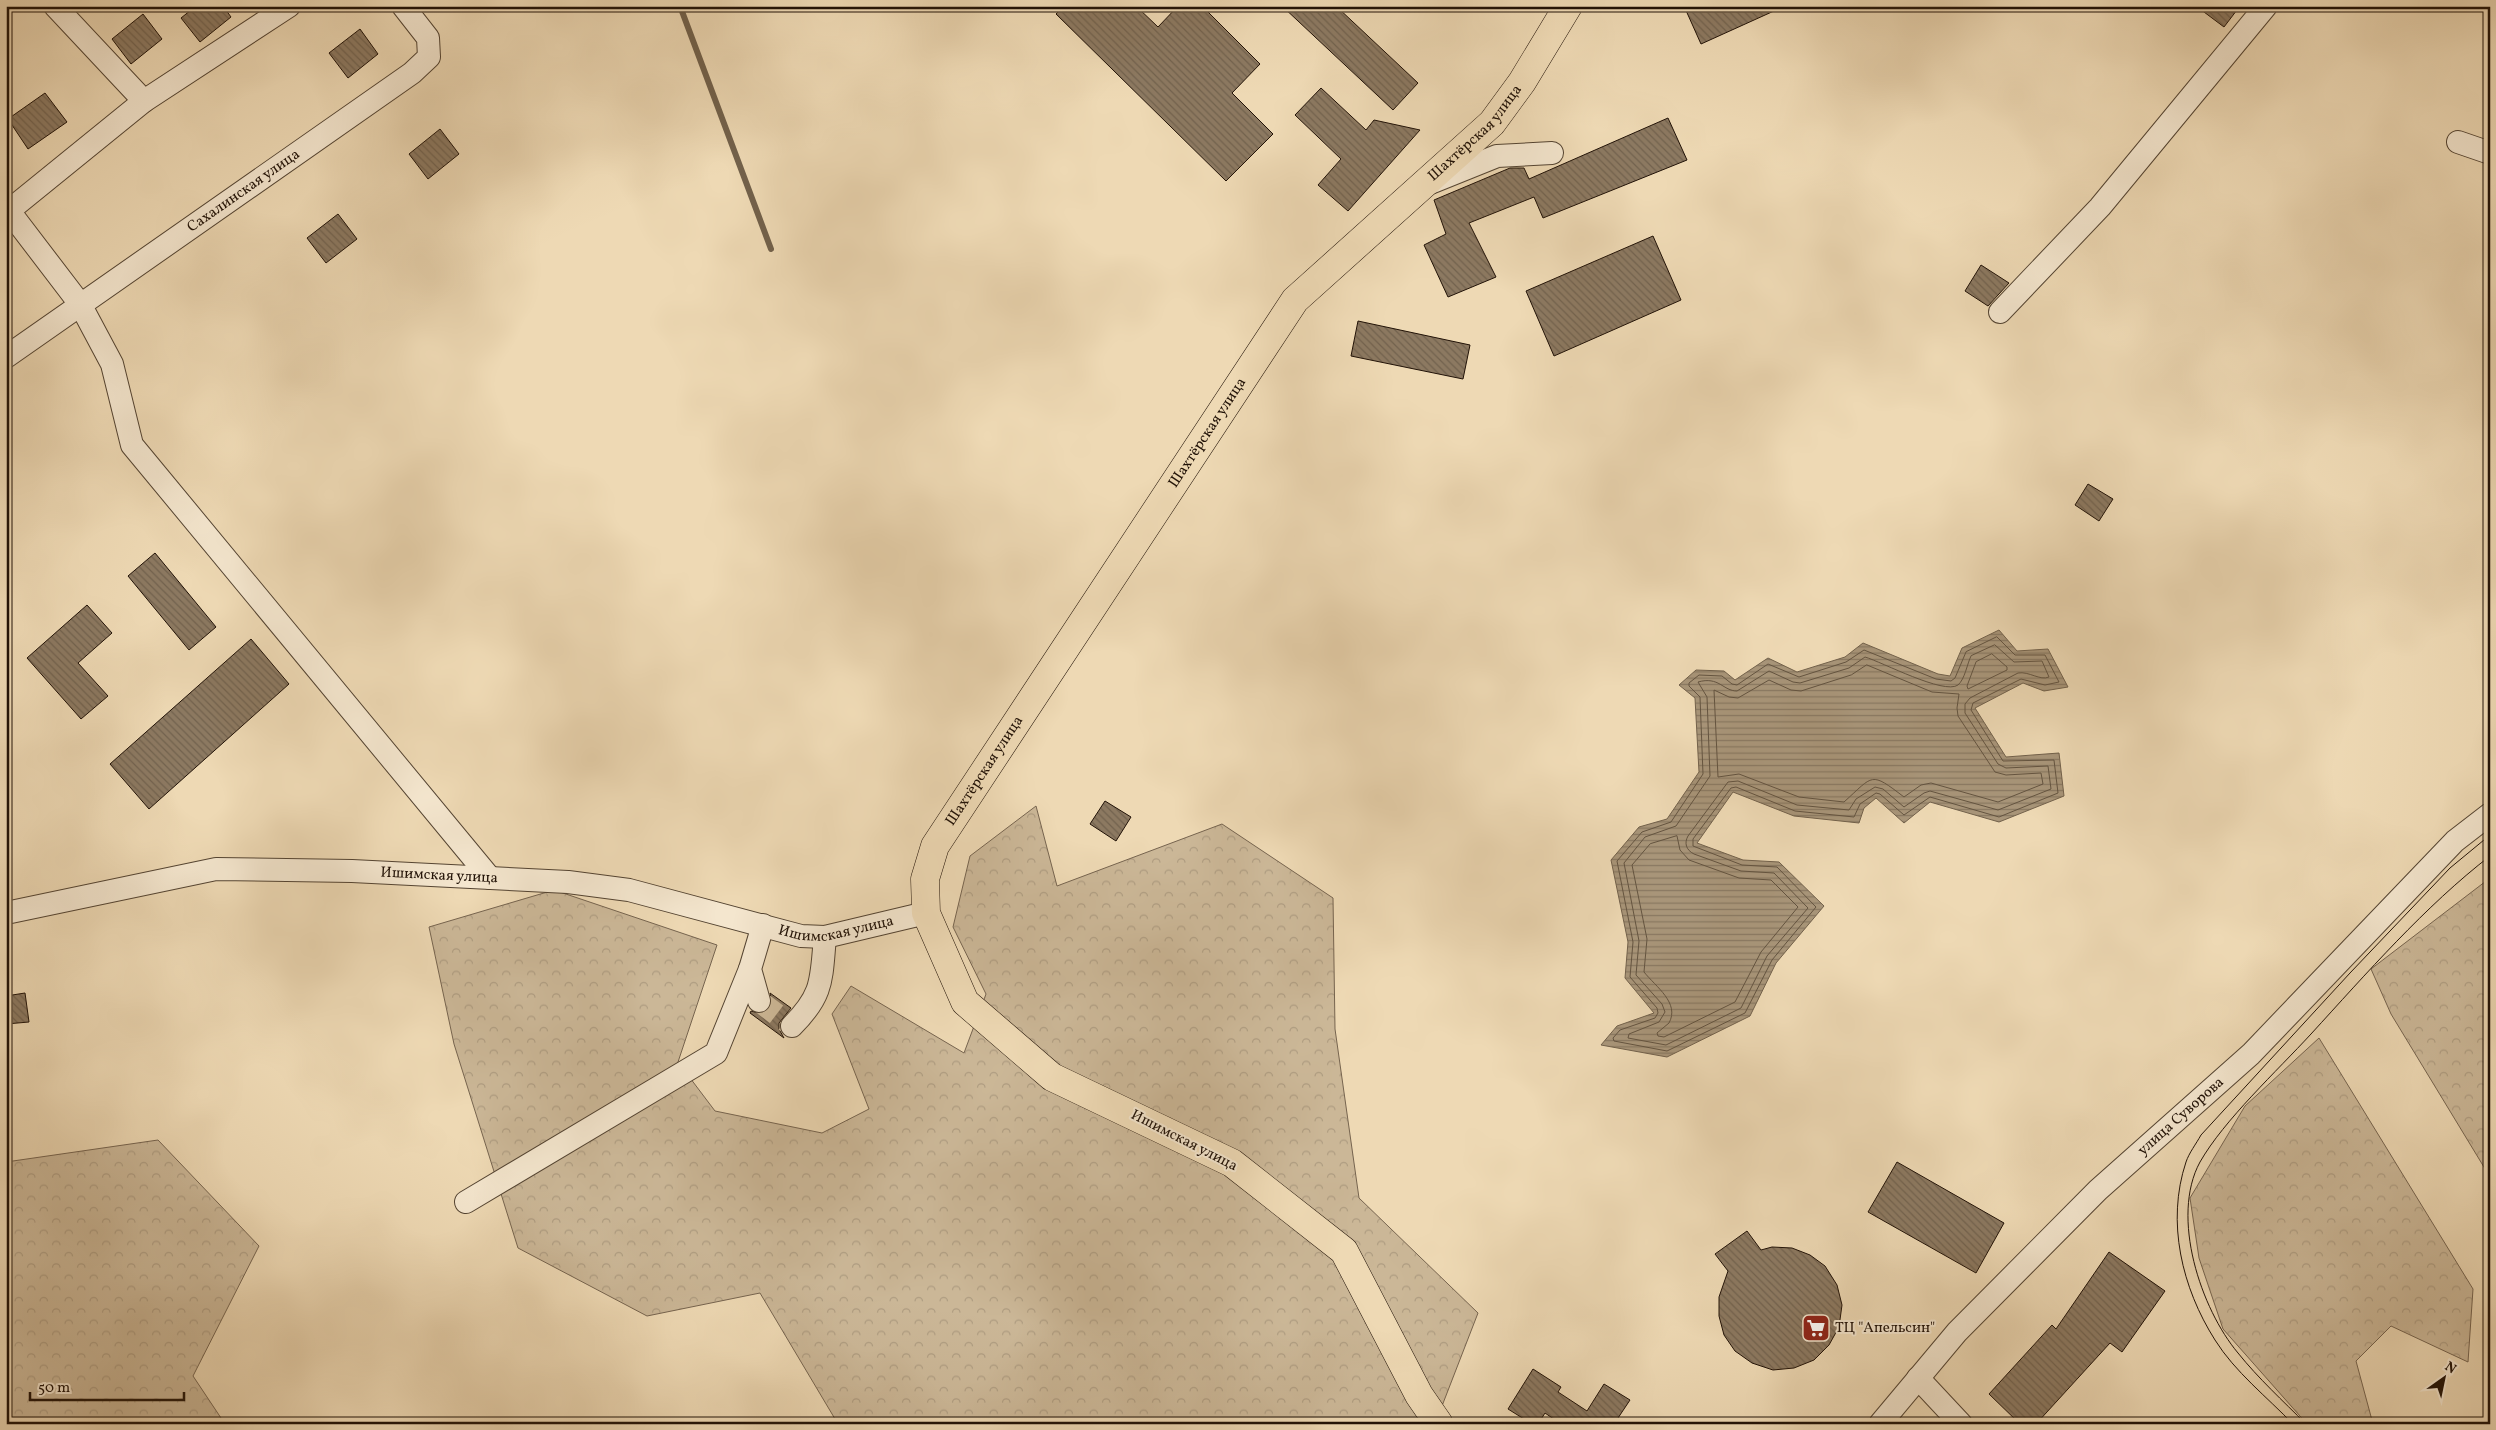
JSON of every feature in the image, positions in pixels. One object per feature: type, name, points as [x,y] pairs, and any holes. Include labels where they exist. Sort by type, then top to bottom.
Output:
[{"type":"main road","name":"Шахтёрская улица","points":[[926,913],[926,879],[935,846],[1294,300],[1492,123],[1522,82],[1568,6]]},
{"type":"main road","name":"Ишимская улица","points":[[926,913],[966,1002],[1052,1077],[1232,1163],[1344,1251],[1419,1395],[1439,1424]]},
{"type":"street","points":[[54,6],[144,101]]},
{"type":"street","points":[[289,6],[144,101],[8,212],[80,304],[112,364],[132,444],[490,878]]},
{"type":"street","name":"Сахалинская улица","points":[[6,357],[412,73],[429,57],[428,38],[403,6]]},
{"type":"street","points":[[2000,312],[2100,207],[2266,6]]},
{"type":"street","points":[[2458,142],[2490,153]]},
{"type":"street","points":[[1422,186],[1497,156],[1552,153]]},
{"type":"street","name":"улица Суворова","points":[[1880,1424],[1957,1332],[2098,1190],[2251,1054],[2455,842],[2490,814]]},
{"type":"street","name":"Ишимская улица","points":[[6,913],[216,869],[352,871],[568,882],[629,890],[801,936],[825,937],[926,913]]},
{"type":"street","points":[[466,1202],[716,1053],[750,969],[763,925]]},
{"type":"street","points":[[792,1026],[807,1011],[820,988],[825,937]]},
{"type":"street","points":[[750,969],[759,1001]]},
{"type":"street","points":[[1918,1378],[1961,1424]]},
{"type":"green space","points":[[1036,806],[1057,886],[1222,824],[1333,898],[1335,1029],[1359,1198],[1478,1313],[1435,1424],[838,1424],[760,1293],[647,1316],[518,1248],[454,1044],[429,927],[554,890],[717,945],[678,1062],[715,1111],[822,1133],[869,1109],[832,1014],[851,986],[964,1053],[986,994],[953,927],[970,856]]},
{"type":"green space","points":[[2490,878],[2490,1177],[2391,1014],[2371,969]]},
{"type":"green space","points":[[2319,1038],[2473,1289],[2468,1362],[2391,1326],[2356,1361],[2373,1424],[2307,1424],[2223,1329],[2199,1258],[2190,1198],[2245,1106]]},
{"type":"green space","points":[[158,1140],[259,1246],[193,1376],[225,1424],[6,1424],[6,1162]]},
{"type":"water","points":[[1999,630],[2017,651],[2048,649],[2068,687],[2044,691],[2023,683],[1975,708],[2006,757],[2059,753],[2064,796],[1999,822],[1930,802],[1904,823],[1876,798],[1864,808],[1859,823],[1794,816],[1733,792],[1697,843],[1743,860],[1779,862],[1824,906],[1776,963],[1750,1016],[1667,1057],[1601,1045],[1617,1026],[1654,1013],[1625,978],[1628,942],[1611,860],[1639,827],[1667,819],[1699,772],[1695,698],[1679,685],[1696,670],[1724,671],[1735,680],[1768,658],[1797,672],[1845,657],[1863,643],[1938,674],[1950,676],[1962,648]]},
{"type":"building","points":[[196,6],[223,6],[231,17],[200,42],[181,18]]},
{"type":"building","points":[[1064,6],[1136,6],[1158,27],[1178,6],[1202,6],[1260,64],[1232,93],[1273,134],[1226,181],[1056,14]]},
{"type":"building","points":[[1282,6],[1336,6],[1418,83],[1393,110]]},
{"type":"building","points":[[1684,6],[1785,6],[1701,44]]},
{"type":"building","points":[[2196,6],[2240,6],[2224,27]]},
{"type":"building","points":[[143,14],[162,39],[131,64],[112,39]]},
{"type":"building","points":[[360,29],[378,54],[348,78],[329,53]]},
{"type":"building","points":[[1321,88],[1366,130],[1374,120],[1420,130],[1348,211],[1318,185],[1341,159],[1295,115]]},
{"type":"building","points":[[45,93],[67,122],[28,149],[8,119]]},
{"type":"building","points":[[1668,118],[1687,160],[1543,218],[1534,197],[1469,223],[1496,277],[1448,297],[1424,245],[1446,234],[1434,200],[1510,168],[1524,168],[1529,179]]},
{"type":"building","points":[[440,129],[459,154],[428,179],[409,154]]},
{"type":"building","points":[[338,214],[357,239],[326,263],[307,238]]},
{"type":"building","points":[[1653,236],[1681,300],[1554,356],[1526,291]]},
{"type":"building","points":[[1981,265],[2009,283],[1988,306],[1965,291]]},
{"type":"building","points":[[1358,321],[1470,345],[1463,379],[1351,356]]},
{"type":"building","points":[[2088,484],[2113,499],[2099,521],[2075,505]]},
{"type":"building","points":[[155,553],[216,627],[189,650],[128,576]]},
{"type":"building","points":[[87,605],[112,633],[78,663],[108,696],[81,719],[27,658]]},
{"type":"building","points":[[251,639],[289,684],[149,809],[110,764]]},
{"type":"building","points":[[1105,801],[1131,817],[1116,841],[1090,824]]},
{"type":"building","points":[[25,993],[29,1022],[6,1024],[6,996]]},
{"type":"building","points":[[770,993],[791,1008],[779,1023],[779,1029],[784,1038],[750,1013],[751,1011],[762,1014],[768,1010],[772,1004]]},
{"type":"building","points":[[1897,1162],[2004,1223],[1976,1273],[1868,1212]]},
{"type":"building","points":[[1747,1231],[1761,1250],[1772,1247],[1792,1248],[1810,1255],[1825,1266],[1837,1285],[1842,1305],[1839,1327],[1829,1345],[1814,1360],[1794,1368],[1773,1370],[1752,1363],[1735,1351],[1724,1335],[1719,1316],[1719,1297],[1728,1271],[1715,1254]]},
{"type":"building","points":[[2109,1252],[2165,1291],[2122,1352],[2110,1343],[2036,1424],[2020,1424],[1989,1394],[2052,1325],[2056,1329]]},
{"type":"building","points":[[1533,1369],[1561,1387],[1558,1392],[1587,1411],[1604,1384],[1630,1400],[1614,1424],[1561,1424],[1545,1413],[1538,1424],[1532,1424],[1508,1409]]},
{"type":"waterway","points":[[680,6],[771,249]]},
{"type":"tunnel","points":[[759,1001],[792,1026]]},
{"type":"tram line","points":[[2293,1424],[2242,1374],[2223,1352],[2203,1320],[2194,1299],[2186,1277],[2178,1231],[2177,1208],[2186,1162],[2201,1135],[2350,973],[2450,868],[2490,835]]},
{"type":"tram line","points":[[2306,1424],[2238,1353],[2212,1312],[2194,1262],[2189,1235],[2188,1209],[2192,1184],[2200,1162],[2210,1146],[2252,1096],[2419,918],[2490,856]]},
{"type":"place","name":"ТЦ \"Апельсин\"","points":[[1816,1328]]}]
